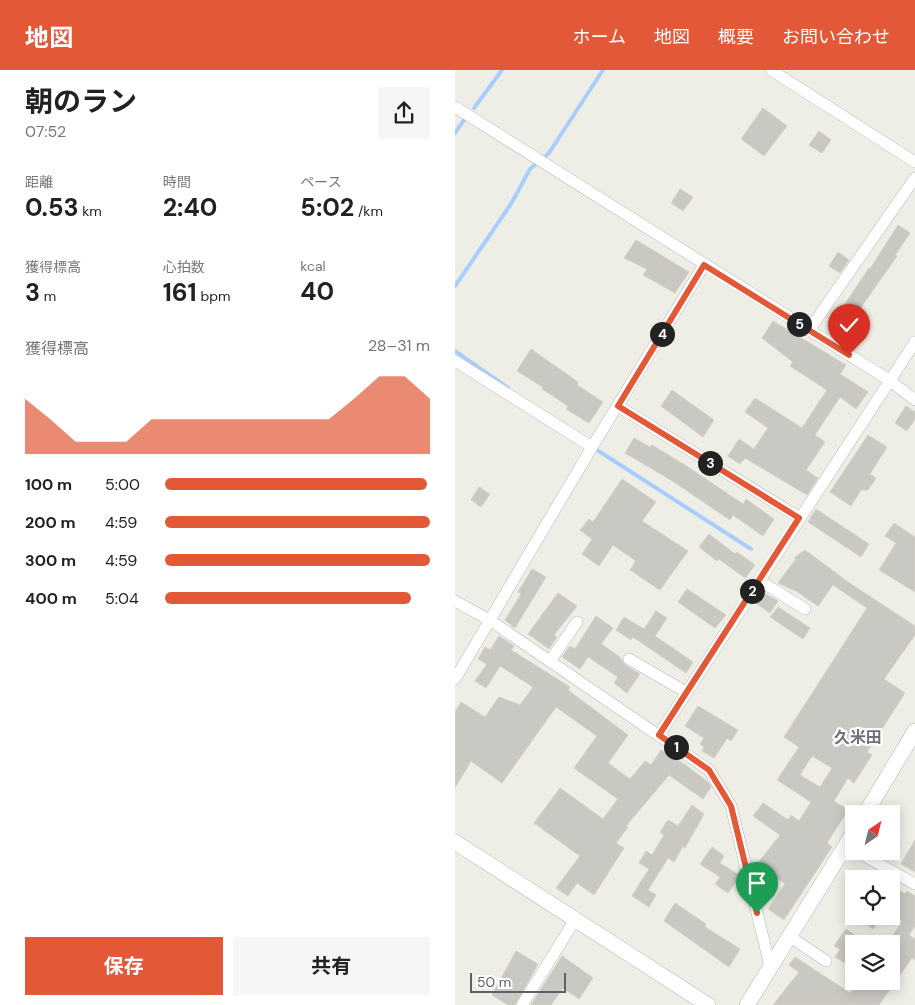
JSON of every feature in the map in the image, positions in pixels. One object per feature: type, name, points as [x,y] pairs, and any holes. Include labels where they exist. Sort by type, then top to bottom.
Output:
[{"type":"street","points":[[771,70],[915,162]]},
{"type":"street","points":[[455,107],[889,380],[915,400]]},
{"type":"street","points":[[809,330],[915,178]]},
{"type":"street","points":[[455,679],[704,265]]},
{"type":"street","points":[[659,735],[915,342]]},
{"type":"street","points":[[455,361],[593,447]]},
{"type":"street","points":[[618,406],[799,518]]},
{"type":"street","points":[[759,580],[805,609]]},
{"type":"street","points":[[455,601],[491,621],[709,770],[731,806],[770,966]]},
{"type":"street","points":[[550,661],[577,622]]},
{"type":"street","points":[[629,659],[686,692]]},
{"type":"street","points":[[870,805],[915,731]]},
{"type":"street","points":[[455,842],[708,1005]]},
{"type":"street","points":[[747,1005],[789,936],[845,859]]},
{"type":"street","points":[[872,860],[915,884]]},
{"type":"street","points":[[522,1005],[575,920]]},
{"type":"street","points":[[789,936],[826,961]]},
{"type":"building","points":[[763,108],[787,126],[764,156],[741,139]]},
{"type":"building","points":[[819,131],[831,140],[822,153],[809,145]]},
{"type":"building","points":[[680,189],[693,197],[683,211],[671,203]]},
{"type":"building","points":[[898,225],[910,233],[895,255],[897,256],[843,333],[831,325]]},
{"type":"building","points":[[636,240],[689,272],[675,293],[643,275],[647,269],[624,258]]},
{"type":"building","points":[[838,252],[849,260],[840,273],[829,266]]},
{"type":"building","points":[[773,321],[846,365],[840,374],[868,392],[856,409],[840,397],[815,435],[825,442],[806,470],[818,478],[807,495],[745,458],[740,464],[728,456],[739,439],[754,449],[768,428],[745,412],[755,398],[802,428],[827,390],[790,366],[793,362],[762,338]]},
{"type":"building","points":[[531,349],[578,382],[577,385],[603,402],[589,423],[566,409],[568,406],[542,389],[543,387],[517,371]]},
{"type":"building","points":[[672,390],[714,420],[703,437],[661,406]]},
{"type":"building","points":[[906,406],[915,412],[915,419],[907,431],[895,423]]},
{"type":"building","points":[[868,435],[887,447],[870,474],[876,478],[868,490],[861,490],[851,506],[830,492]]},
{"type":"building","points":[[634,438],[650,447],[652,445],[743,504],[746,499],[774,519],[763,536],[733,515],[730,520],[671,480],[625,453]]},
{"type":"building","points":[[622,479],[656,502],[642,521],[688,551],[660,590],[630,570],[636,561],[613,545],[599,566],[582,554],[592,539],[580,530],[589,519],[593,522]]},
{"type":"building","points":[[479,487],[490,494],[481,507],[471,500]]},
{"type":"building","points":[[816,509],[869,544],[861,557],[808,522]]},
{"type":"building","points":[[894,523],[915,537],[915,592],[879,570],[896,543],[885,536]]},
{"type":"building","points":[[709,534],[735,554],[737,552],[755,565],[745,578],[719,559],[717,561],[699,547]]},
{"type":"building","points":[[805,550],[848,582],[915,626],[915,635],[884,679],[905,693],[867,752],[872,755],[854,783],[848,778],[834,801],[845,808],[845,815],[827,843],[832,847],[784,920],[768,909],[785,884],[758,863],[780,835],[753,816],[763,803],[788,820],[791,815],[799,821],[811,802],[777,780],[799,747],[784,737],[867,608],[833,585],[818,606],[796,591],[778,583],[796,559],[794,558]],"holes":[[[812,756],[832,768],[820,787],[800,775]]]},
{"type":"building","points":[[532,569],[546,577],[515,628],[505,620],[521,594],[518,592]]},
{"type":"building","points":[[687,589],[726,615],[715,628],[678,602]]},
{"type":"building","points":[[558,593],[577,606],[554,635],[557,637],[549,649],[528,634]]},
{"type":"building","points":[[764,593],[778,601],[770,613],[757,604]]},
{"type":"building","points":[[778,607],[810,628],[803,639],[770,617]]},
{"type":"building","points":[[656,611],[667,618],[655,636],[693,662],[686,673],[633,637],[631,640],[616,630],[624,617],[644,629]]},
{"type":"building","points":[[596,616],[613,628],[601,644],[621,658],[625,665],[640,674],[627,693],[614,683],[618,677],[588,657],[580,669],[562,657],[570,646],[575,649]]},
{"type":"building","points":[[499,636],[514,646],[511,650],[570,687],[568,690],[628,735],[608,763],[630,779],[645,761],[651,765],[661,750],[684,764],[708,782],[711,787],[703,799],[669,775],[626,826],[628,827],[616,843],[624,848],[594,895],[577,883],[568,896],[556,888],[580,856],[534,823],[560,788],[603,819],[618,799],[574,768],[597,736],[556,707],[502,783],[471,761],[455,788],[455,712],[461,702],[485,717],[499,697],[520,705],[533,687],[500,666],[486,688],[475,681],[487,664],[478,659],[485,647],[490,650]]},
{"type":"building","points":[[698,706],[738,730],[731,741],[727,738],[714,758],[702,751],[704,747],[700,744],[704,738],[685,726]]},
{"type":"building","points":[[692,805],[704,814],[685,848],[683,846],[674,862],[668,858],[648,890],[656,895],[649,907],[632,896],[649,869],[639,863],[646,851],[652,855],[664,835],[660,832],[668,820],[678,826]]},
{"type":"building","points":[[915,840],[915,872],[901,864]]},
{"type":"building","points":[[712,847],[724,856],[720,863],[740,876],[728,893],[715,884],[720,877],[700,864]]},
{"type":"building","points":[[900,891],[905,894],[907,891],[915,896],[915,926],[909,935],[915,939],[915,960],[912,958],[900,975],[900,935],[893,935],[902,921],[900,920]]},
{"type":"building","points":[[675,903],[706,924],[705,927],[740,949],[729,967],[664,921]]},
{"type":"building","points":[[867,925],[876,925],[873,929]]},
{"type":"building","points":[[846,929],[855,935],[845,935],[845,963],[835,957],[840,949],[834,946]]},
{"type":"building","points":[[516,951],[538,964],[515,1005],[508,1005],[492,995]]},
{"type":"building","points":[[562,956],[593,978],[579,999],[563,988],[551,1005],[531,1005]]},
{"type":"building","points":[[795,957],[850,993],[852,990],[890,990],[879,1005],[773,1005],[799,972],[789,965]]},
{"type":"waterway","points":[[474,108],[502,70]]},
{"type":"waterway","points":[[455,286],[511,204],[530,169],[549,153],[603,70]]},
{"type":"waterway","points":[[455,133],[464,120]]},
{"type":"waterway","points":[[455,351],[508,388]]},
{"type":"waterway","points":[[594,448],[751,549]]},
{"type":"district","name":"久米田","points":[[858,737]]},
{"type":"route","points":[[757,913],[731,806],[709,770],[659,735],[799,518],[618,406],[704,265],[849,355]]}]
